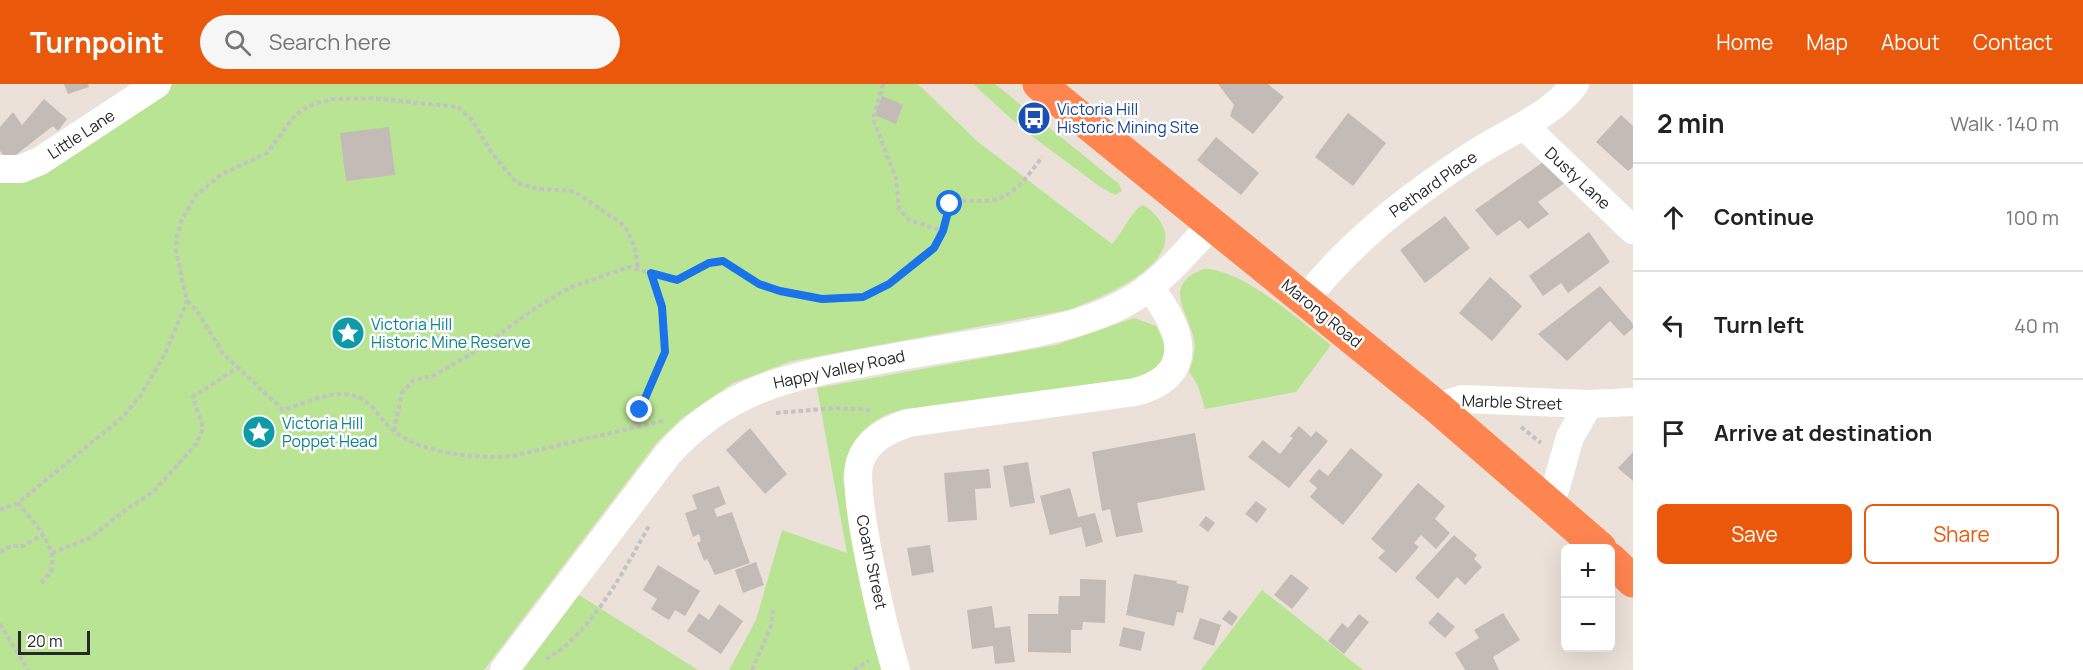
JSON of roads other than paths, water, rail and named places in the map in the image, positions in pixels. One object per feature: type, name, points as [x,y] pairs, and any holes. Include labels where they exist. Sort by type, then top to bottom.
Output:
[{"type":"highway","name":"Marong Road","points":[[1039,84],[1437,407],[1595,544]]},
{"type":"highway","points":[[1615,563],[1633,581]]},
{"type":"street","name":"Little Lane","points":[[0,169],[21,170],[40,161],[157,84]]},
{"type":"street","name":"Pethard Place","points":[[1305,300],[1335,263],[1387,216],[1443,175],[1524,126],[1557,103],[1575,84]]},
{"type":"street","name":"Dusty Lane","points":[[1524,126],[1633,230]]},
{"type":"street","name":"Happy Valley Road","points":[[504,670],[663,460],[692,429],[745,393],[783,378],[1041,332],[1109,310],[1149,287],[1176,263],[1212,224]]},
{"type":"street","name":"Coath Street","points":[[896,670],[859,502],[857,472],[863,453],[888,431],[908,423],[1135,392],[1164,381],[1178,363],[1178,341],[1170,317],[1149,287]]},
{"type":"street","name":"Marble Street","points":[[1437,407],[1462,399],[1589,404],[1633,402]]},
{"type":"street","name":"Marble Street","points":[[1551,504],[1570,436],[1589,404]]},
{"type":"place","name":"Victoria Hill Historic Mining Site","points":[[1034,118]]},
{"type":"place","name":"Victoria Hill Historic Mine Reserve","points":[[348,333]]},
{"type":"place","name":"Victoria Hill Poppet Head","points":[[259,432]]}]
